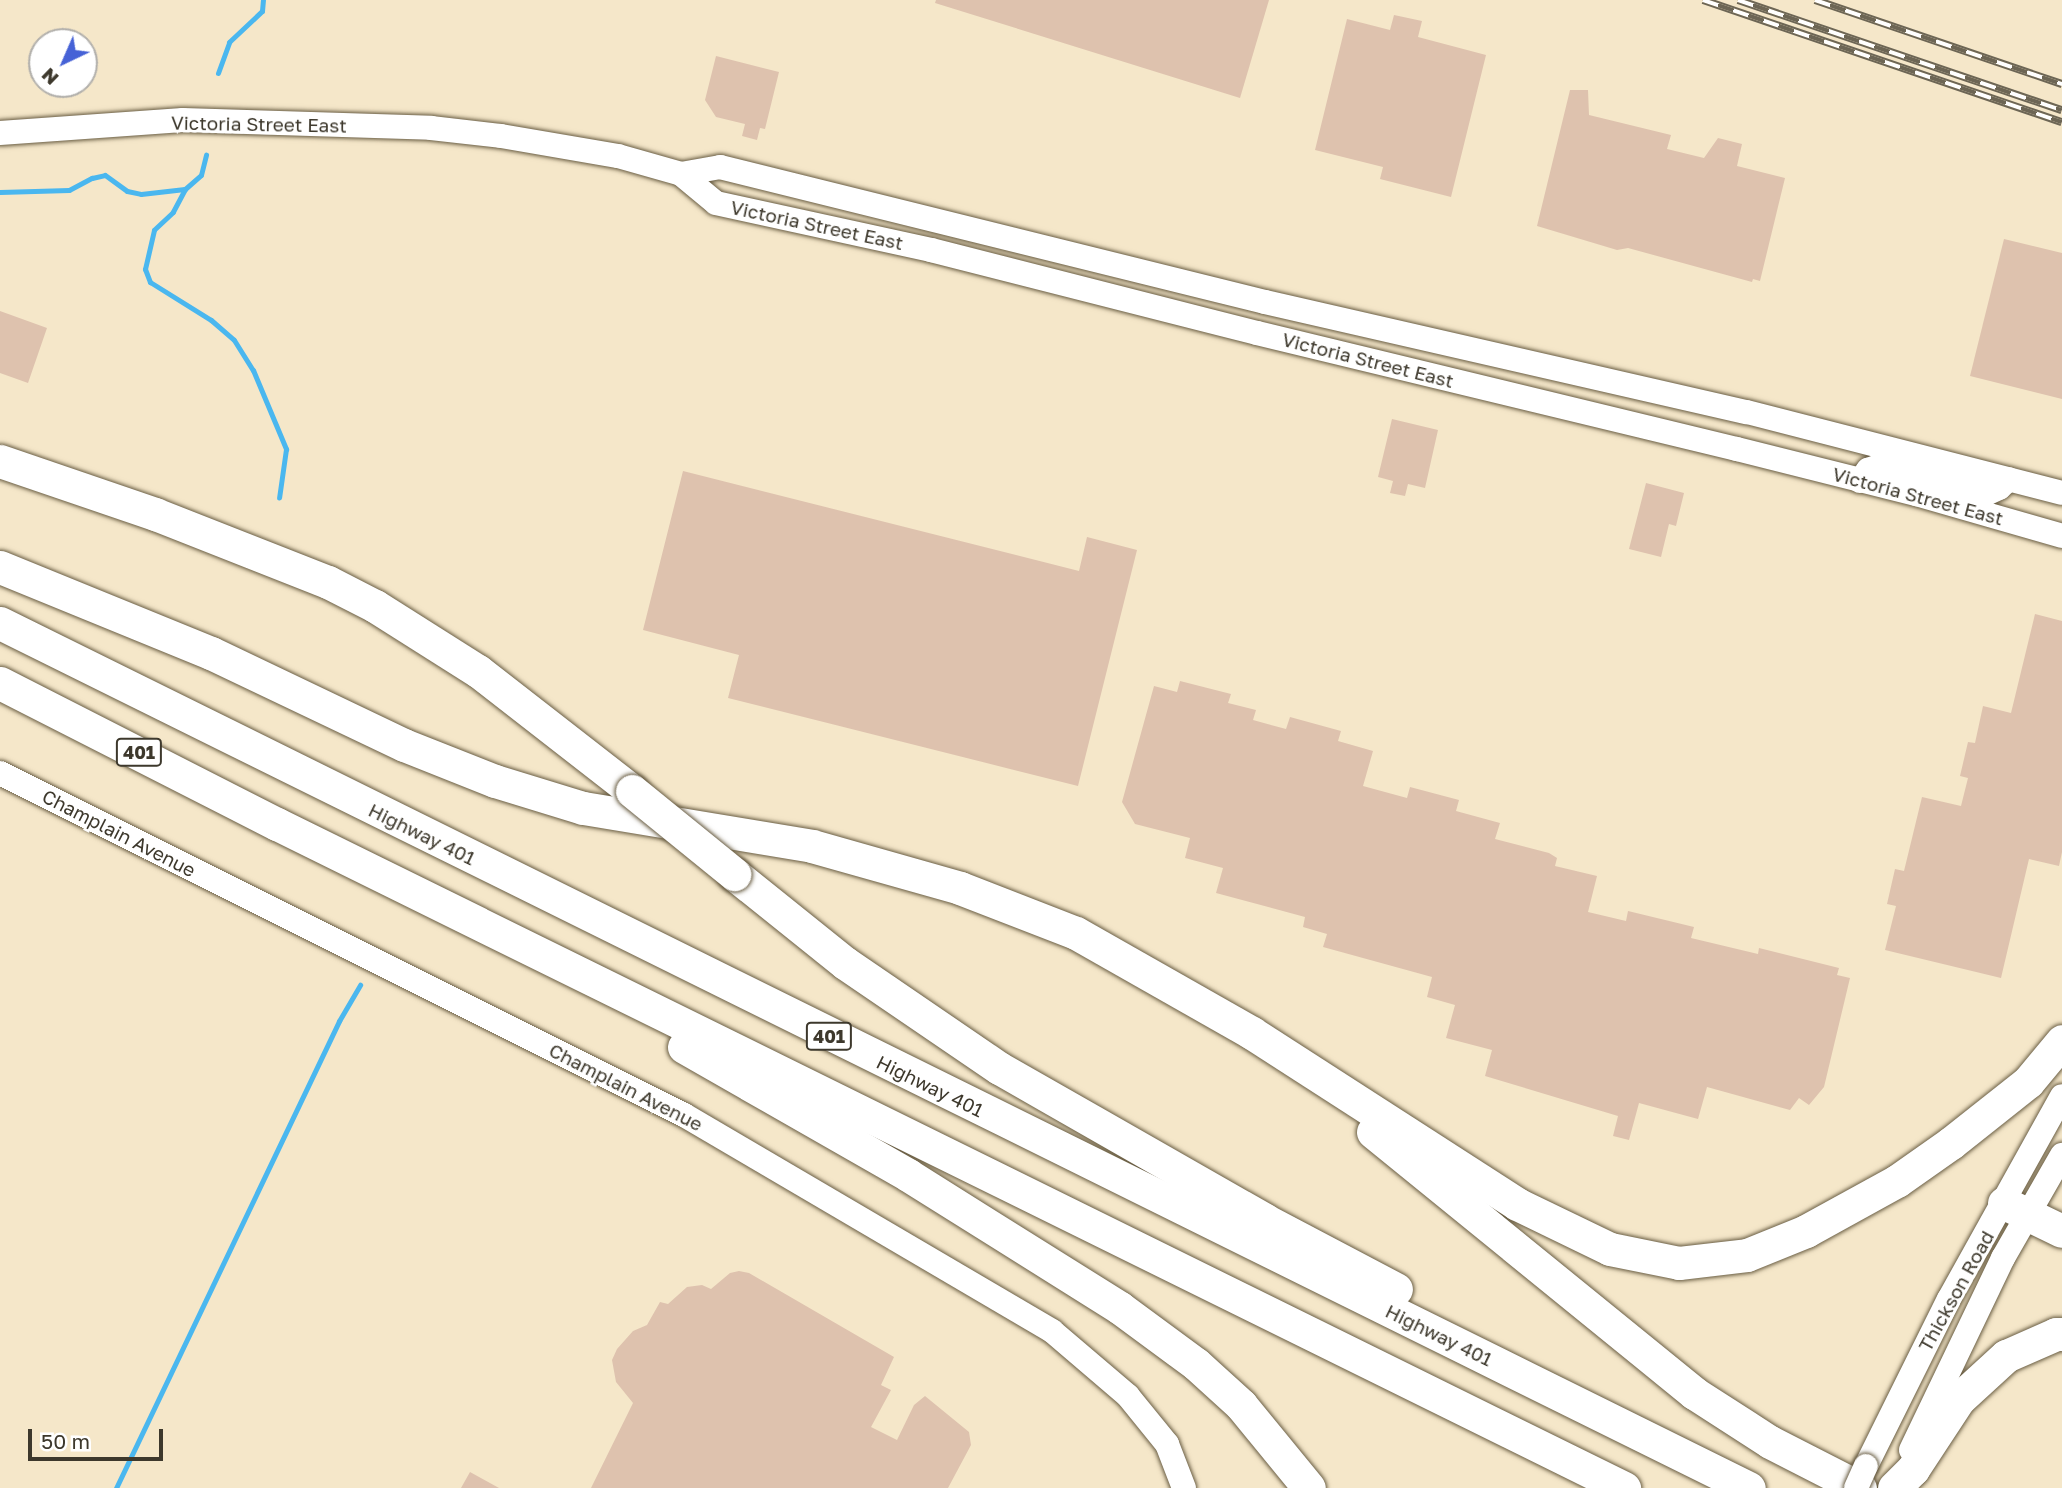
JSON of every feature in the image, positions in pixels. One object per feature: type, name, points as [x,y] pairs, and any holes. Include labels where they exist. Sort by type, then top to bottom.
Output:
[{"type":"highway","points":[[0,461],[205,534],[328,582],[375,606],[478,671],[886,993],[999,1068],[1265,1220],[1512,1351],[1661,1443]]},
{"type":"highway","points":[[0,567],[211,653],[404,744],[495,781],[583,808],[812,846],[960,888],[1076,933],[1252,1033],[1517,1204],[1610,1248],[1679,1264],[1746,1255],[1806,1231],[1897,1181],[2028,1082],[2062,1041]]},
{"type":"highway","name":"Highway 401","points":[[0,623],[1056,1148],[1749,1488]]},
{"type":"highway","name":"401","points":[[0,683],[276,824],[1624,1488]]},
{"type":"highway","points":[[276,824],[657,1032],[908,1175],[1120,1308],[1196,1364],[1241,1405],[1279,1447],[1309,1488]]},
{"type":"highway","points":[[1252,1033],[1694,1393],[1770,1442],[1860,1481]]},
{"type":"highway","points":[[2017,1208],[2062,1231]]},
{"type":"highway","points":[[1893,1488],[1913,1469],[1959,1399],[2006,1356],[2056,1334],[2062,1334]]},
{"type":"main road","name":"Victoria Street East","points":[[0,133],[183,120],[431,128],[501,136],[618,156],[681,174],[716,203],[931,250],[1860,481],[2062,536]]},
{"type":"main road","name":"Victoria Street East","points":[[681,174],[720,167],[1265,302],[1746,412],[2062,492]]},
{"type":"main road","points":[[1860,481],[1868,470],[1879,466],[1988,493],[2009,479]]},
{"type":"main road","name":"Champlain Avenue","points":[[0,773],[684,1115],[1052,1331],[1128,1396],[1167,1444],[1184,1488]]},
{"type":"main road","name":"Thickson Road","points":[[1893,1488],[2003,1258],[2017,1208],[2062,1096]]},
{"type":"main road","name":"Thickson Road","points":[[1860,1481],[1949,1299],[2017,1208],[2062,1155]]},
{"type":"building","points":[[936,0],[1269,0],[1240,98],[935,3]]},
{"type":"building","points":[[1394,15],[1422,21],[1418,37],[1486,55],[1451,197],[1380,179],[1383,167],[1315,150],[1347,19],[1390,30]]},
{"type":"building","points":[[716,56],[779,72],[765,129],[760,128],[757,140],[742,136],[745,124],[716,117],[705,100]]},
{"type":"building","points":[[1570,90],[1588,90],[1589,115],[1671,135],[1667,149],[1704,158],[1718,138],[1742,144],[1737,166],[1785,178],[1760,281],[1753,279],[1752,282],[1628,248],[1617,250],[1537,226]]},
{"type":"building","points":[[2004,239],[2062,253],[2062,399],[1970,376]]},
{"type":"building","points":[[0,311],[47,328],[28,383],[0,373]]},
{"type":"building","points":[[1392,419],[1438,430],[1425,488],[1408,484],[1405,496],[1390,493],[1393,481],[1378,477]]},
{"type":"building","points":[[683,471],[1079,571],[1087,537],[1137,550],[1078,786],[728,698],[739,655],[643,630]]},
{"type":"building","points":[[1646,483],[1684,493],[1676,526],[1669,524],[1661,557],[1629,549]]},
{"type":"building","points":[[2035,614],[2062,621],[2062,852],[2059,866],[2029,859],[2001,978],[1885,950],[1896,906],[1887,904],[1895,869],[1904,871],[1922,797],[1961,806],[1968,778],[1960,776],[1968,742],[1975,743],[1983,706],[2011,713]]},
{"type":"building","points":[[1180,681],[1231,694],[1228,703],[1256,710],[1253,720],[1286,729],[1290,717],[1341,731],[1338,741],[1373,751],[1363,786],[1407,798],[1410,787],[1459,800],[1456,811],[1500,823],[1495,839],[1549,853],[1557,858],[1555,866],[1597,876],[1588,912],[1626,921],[1628,911],[1694,927],[1691,938],[1758,954],[1759,948],[1839,968],[1837,975],[1850,978],[1824,1087],[1809,1105],[1799,1098],[1790,1110],[1707,1087],[1698,1119],[1639,1103],[1629,1140],[1613,1136],[1618,1116],[1485,1076],[1492,1050],[1446,1038],[1455,1005],[1427,997],[1432,977],[1323,947],[1327,934],[1303,927],[1305,917],[1216,893],[1223,868],[1185,858],[1190,838],[1135,824],[1122,802],[1154,686],[1177,692]]},
{"type":"building","points":[[730,1273],[749,1273],[894,1357],[881,1385],[891,1390],[871,1427],[897,1440],[914,1405],[925,1396],[969,1432],[971,1445],[948,1488],[591,1488],[633,1403],[616,1382],[612,1360],[617,1349],[633,1331],[647,1325],[660,1302],[668,1304],[687,1287],[702,1285],[711,1289]]},
{"type":"building","points":[[470,1472],[499,1488],[461,1488]]},
{"type":"waterway","points":[[218,73],[229,42],[262,11],[263,0]]},
{"type":"waterway","points":[[0,192],[69,190],[92,178],[105,175],[127,191],[141,194],[185,189],[201,175],[206,155]]},
{"type":"waterway","points":[[185,189],[173,212],[154,230],[145,269],[150,282],[211,320],[234,340],[253,370],[286,449],[279,498]]},
{"type":"waterway","points":[[116,1488],[339,1021],[360,985]]},
{"type":"railway","points":[[1703,0],[2062,122]]},
{"type":"railway","points":[[1738,0],[2062,110]]},
{"type":"railway","points":[[1815,0],[2062,84]]}]
